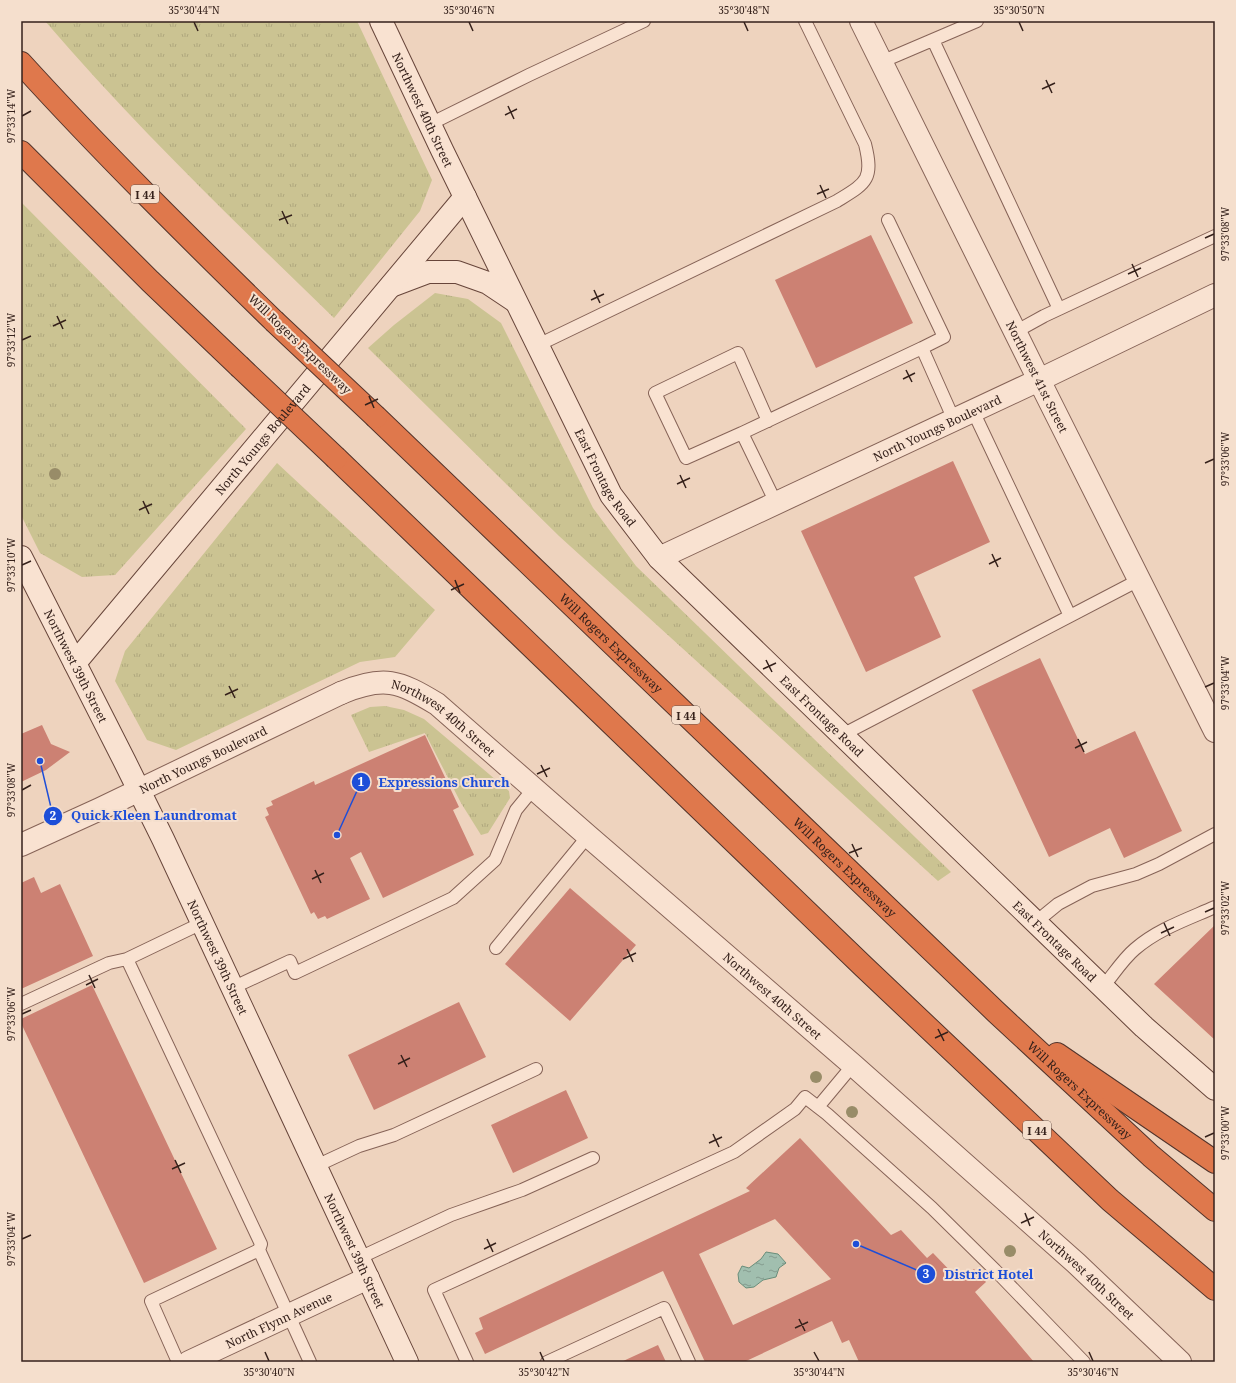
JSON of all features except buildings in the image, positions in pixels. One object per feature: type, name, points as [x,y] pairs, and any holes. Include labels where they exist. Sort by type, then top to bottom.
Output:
[{"type":"highway","name":"Will Rogers Expressway","points":[[21,63],[71,118],[167,216],[274,321],[996,1012],[1151,1156],[1215,1210]]},
{"type":"highway","name":"I 44","points":[[21,152],[150,281],[336,458],[863,966],[1110,1200],[1215,1288]]},
{"type":"highway","points":[[996,1012],[1215,1162]]},
{"type":"street","name":"Northwest 40th Street","points":[[381,21],[465,197]]},
{"type":"street","name":"Northwest 41st Street","points":[[861,21],[1215,731]]},
{"type":"street","name":"East Frontage Road","points":[[465,197],[611,494],[659,558],[1144,1027],[1215,1088]]},
{"type":"street","name":"North Youngs Boulevard","points":[[75,663],[465,197]]},
{"type":"street","points":[[390,287],[428,272],[457,272],[488,283],[517,303]]},
{"type":"street","name":"North Youngs Boulevard","points":[[659,558],[1039,380],[1215,295]]},
{"type":"street","name":"Northwest 39th Street","points":[[21,557],[139,790],[368,1278],[401,1360]]},
{"type":"street","name":"Northwest 40th Street","points":[[341,693],[360,685],[378,682],[396,684],[416,691],[437,704],[853,1065],[1076,1263],[1140,1322],[1180,1362]]},
{"type":"street","name":"North Youngs Boulevard","points":[[21,845],[341,693]]},
{"type":"street","name":"North Flynn Avenue","points":[[189,1362],[368,1278]]},
{"type":"lane","points":[[430,124],[529,75],[644,21]]},
{"type":"lane","points":[[538,345],[837,201],[858,188],[867,178],[869,160],[865,144],[805,21]]},
{"type":"lane","points":[[882,62],[977,21]]},
{"type":"lane","points":[[933,40],[1059,309]]},
{"type":"lane","points":[[768,421],[738,353],[655,393],[686,458],[768,421],[944,337],[888,220]]},
{"type":"lane","points":[[1015,332],[1059,309],[1215,236]]},
{"type":"lane","points":[[922,348],[954,420]]},
{"type":"lane","points":[[973,411],[1070,616]]},
{"type":"lane","points":[[742,433],[776,503]]},
{"type":"lane","points":[[842,735],[1139,580]]},
{"type":"lane","points":[[232,988],[290,961],[295,973],[453,898],[495,860],[516,810],[534,788]]},
{"type":"lane","points":[[1036,922],[1058,904],[1092,886],[1136,874],[1159,864],[1215,834]]},
{"type":"lane","points":[[496,948],[588,836]]},
{"type":"lane","points":[[1103,987],[1134,949],[1145,941],[1162,931],[1215,907]]},
{"type":"lane","points":[[21,1004],[109,963],[127,959],[202,924]]},
{"type":"lane","points":[[127,959],[261,1244],[259,1250],[310,1362]]},
{"type":"lane","points":[[818,1107],[853,1065]]},
{"type":"lane","points":[[316,1166],[359,1146],[394,1135],[536,1069]]},
{"type":"lane","points":[[467,1362],[434,1290],[734,1152],[795,1109],[805,1097],[932,1208],[995,1270],[1084,1362]]},
{"type":"lane","points":[[358,1258],[451,1215],[522,1190],[593,1158]]},
{"type":"lane","points":[[178,1362],[151,1301],[259,1250]]},
{"type":"lane","points":[[547,1362],[664,1308],[689,1362]]},
{"type":"green space","points":[[45,21],[357,21],[432,180],[420,211],[334,318],[223,210],[150,136]]},
{"type":"green space","points":[[21,202],[246,429],[115,575],[82,577],[40,553],[21,515]]},
{"type":"green space","points":[[435,293],[468,299],[501,323],[593,508],[636,566],[951,872],[938,881],[559,536],[368,348],[394,325]]},
{"type":"green space","points":[[277,463],[435,610],[395,657],[360,662],[176,750],[147,740],[115,681],[125,651]]},
{"type":"green space","points":[[385,706],[404,710],[424,719],[509,791],[510,798],[488,833],[481,835],[461,803],[425,733],[369,752],[351,715],[370,707]]},
{"type":"water","points":[[766,1252],[778,1254],[786,1263],[779,1268],[776,1277],[763,1280],[754,1287],[746,1288],[739,1282],[738,1274],[742,1266],[749,1268],[761,1259]]},
{"type":"place","name":"Quick Kleen Laundromat","points":[[40,761]]},
{"type":"place","name":"Expressions Church","points":[[337,835]]},
{"type":"place","name":"District Hotel","points":[[856,1244]]}]
